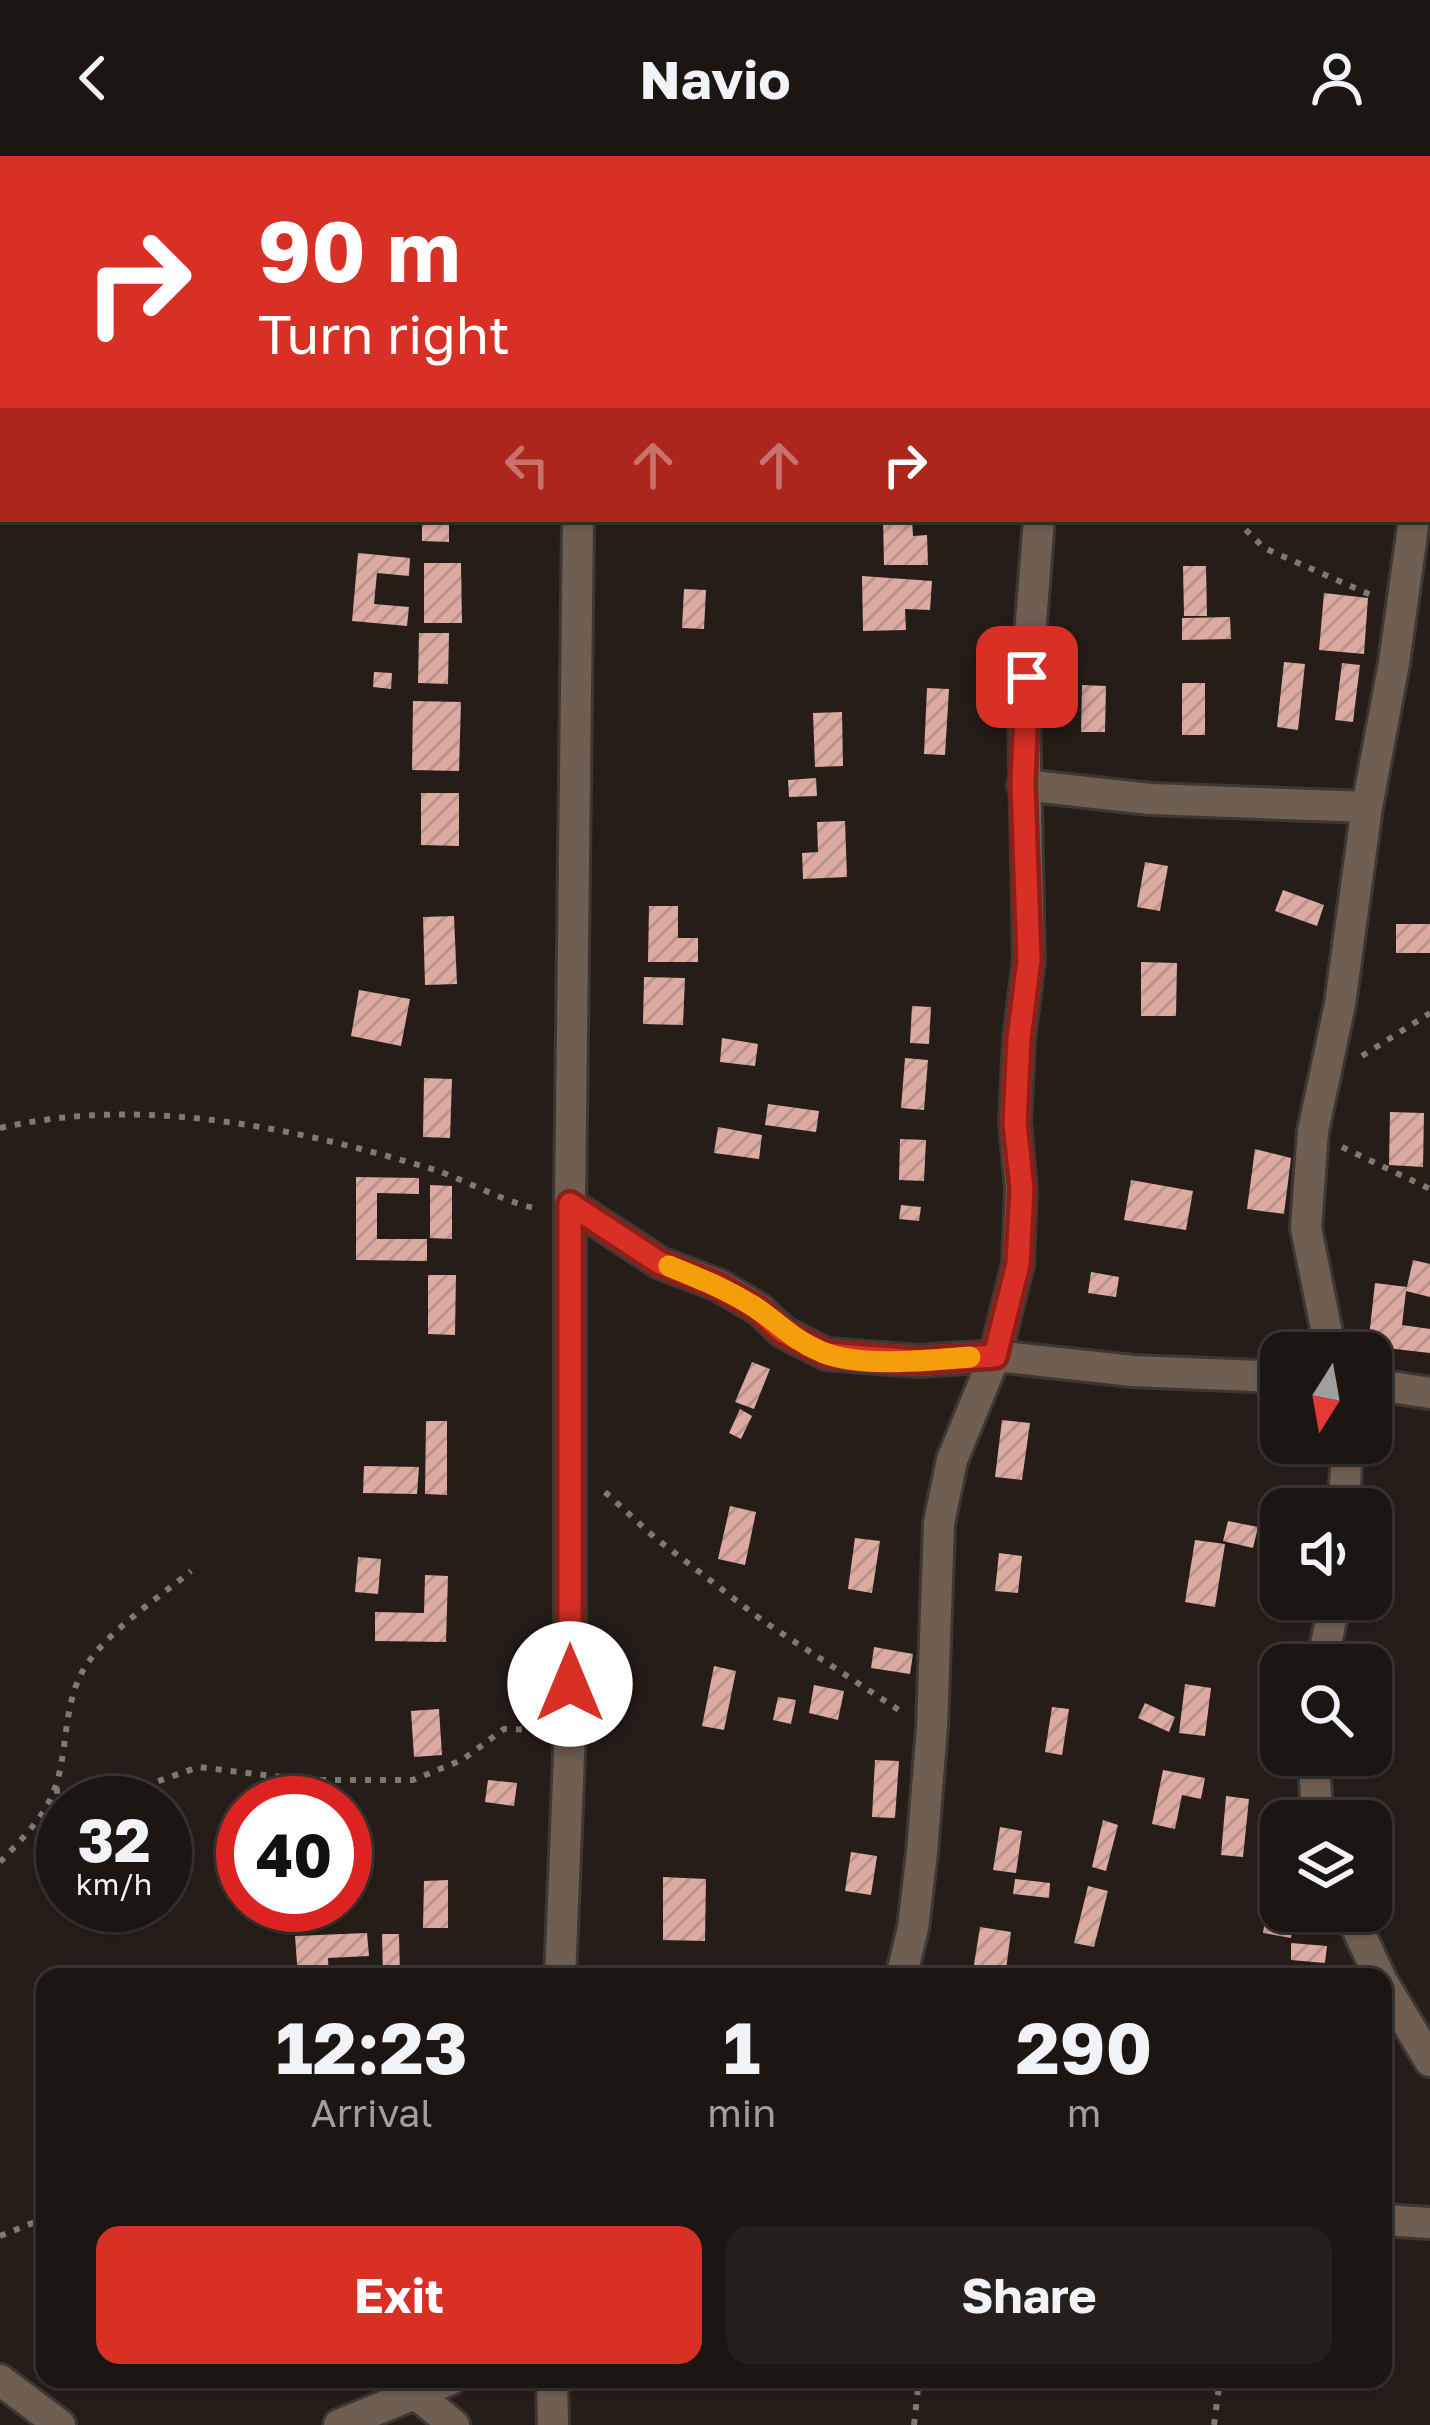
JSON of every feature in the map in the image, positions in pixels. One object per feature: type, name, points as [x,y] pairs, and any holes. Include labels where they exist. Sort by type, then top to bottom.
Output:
[{"type":"street","points":[[560,1968],[570,1731],[578,522]]},
{"type":"street","points":[[903,1968],[913,1928],[932,1727],[939,1522],[952,1460],[995,1356],[1018,1264],[1022,1189],[1015,1123],[1029,960],[1024,712],[1039,522]]},
{"type":"street","points":[[1327,1332],[1306,1228],[1312,1131],[1352,929],[1414,522]]},
{"type":"street","points":[[1023,784],[1150,799],[1367,807]]},
{"type":"street","points":[[570,1204],[660,1263],[718,1286],[758,1309],[783,1332],[826,1354],[918,1361],[995,1356],[1132,1371],[1260,1377]]},
{"type":"street","points":[[1392,1387],[1430,1393]]},
{"type":"street","points":[[1359,1932],[1375,1968]]},
{"type":"street","points":[[1392,1998],[1430,2061]]},
{"type":"street","points":[[1392,2221],[1430,2223]]},
{"type":"street","points":[[0,2380],[60,2425]]},
{"type":"street","points":[[340,2425],[431,2388]]},
{"type":"street","points":[[552,2388],[553,2425]]},
{"type":"street","points":[[416,2395],[454,2425]]},
{"type":"path","points":[[1238,522],[1264,548],[1400,607]]},
{"type":"path","points":[[1325,1080],[1430,1013]]},
{"type":"path","points":[[0,1128],[78,1116],[208,1120],[286,1132],[435,1170],[531,1209],[570,1204]]},
{"type":"path","points":[[1312,1131],[1430,1189]]},
{"type":"path","points":[[572,1453],[614,1502],[713,1584],[878,1700],[932,1727]]},
{"type":"path","points":[[57,1776],[72,1694],[87,1664],[190,1571]]},
{"type":"path","points":[[173,1776],[198,1767],[306,1780],[413,1780],[462,1760],[504,1729],[570,1731]]},
{"type":"path","points":[[0,1862],[36,1822]]},
{"type":"path","points":[[0,2236],[36,2222]]},
{"type":"path","points":[[914,2425],[918,2388]]},
{"type":"path","points":[[1214,2425],[1219,2388]]},
{"type":"building","points":[[422,522],[449,522],[449,542],[422,541]]},
{"type":"building","points":[[883,522],[912,522],[913,536],[927,535],[928,565],[884,565]]},
{"type":"building","points":[[358,553],[410,558],[409,576],[377,573],[374,604],[409,607],[407,626],[352,621]]},
{"type":"building","points":[[424,563],[461,563],[462,623],[424,623]]},
{"type":"building","points":[[1183,566],[1206,566],[1207,616],[1184,616]]},
{"type":"building","points":[[862,576],[932,581],[930,610],[905,609],[906,630],[863,631]]},
{"type":"building","points":[[684,589],[706,590],[704,629],[682,628]]},
{"type":"building","points":[[1324,593],[1368,598],[1364,654],[1319,650]]},
{"type":"building","points":[[1230,617],[1231,639],[1182,640],[1182,618]]},
{"type":"building","points":[[419,633],[449,633],[448,684],[418,683]]},
{"type":"building","points":[[1284,662],[1305,664],[1298,730],[1277,727]]},
{"type":"building","points":[[1342,663],[1360,665],[1353,722],[1335,720]]},
{"type":"building","points":[[374,672],[392,673],[391,689],[373,687]]},
{"type":"building","points":[[1182,683],[1205,683],[1205,735],[1182,735]]},
{"type":"building","points":[[1082,685],[1106,686],[1105,732],[1081,732]]},
{"type":"building","points":[[927,688],[949,689],[945,755],[924,754]]},
{"type":"building","points":[[413,701],[461,702],[459,771],[412,770]]},
{"type":"building","points":[[842,712],[843,766],[815,767],[813,713]]},
{"type":"building","points":[[816,778],[817,796],[789,797],[788,780]]},
{"type":"building","points":[[421,793],[459,793],[459,846],[421,845]]},
{"type":"building","points":[[845,821],[847,877],[803,879],[802,853],[818,852],[817,822]]},
{"type":"building","points":[[1145,862],[1168,866],[1160,911],[1137,907]]},
{"type":"building","points":[[1283,890],[1324,905],[1317,926],[1275,911]]},
{"type":"building","points":[[649,906],[678,906],[678,938],[698,938],[698,962],[648,962]]},
{"type":"building","points":[[454,916],[457,984],[425,985],[423,917]]},
{"type":"building","points":[[1396,924],[1430,924],[1430,953],[1396,953]]},
{"type":"building","points":[[1141,962],[1177,963],[1176,1016],[1141,1016]]},
{"type":"building","points":[[644,977],[685,978],[683,1025],[643,1024]]},
{"type":"building","points":[[359,990],[410,999],[401,1046],[351,1036]]},
{"type":"building","points":[[912,1006],[931,1007],[929,1044],[910,1043]]},
{"type":"building","points":[[722,1038],[758,1044],[755,1066],[720,1062]]},
{"type":"building","points":[[905,1058],[928,1060],[924,1110],[901,1108]]},
{"type":"building","points":[[424,1078],[452,1079],[450,1138],[423,1137]]},
{"type":"building","points":[[768,1104],[819,1111],[816,1132],[765,1125]]},
{"type":"building","points":[[1390,1112],[1424,1113],[1423,1167],[1389,1165]]},
{"type":"building","points":[[718,1127],[762,1135],[759,1159],[714,1153]]},
{"type":"building","points":[[900,1139],[926,1140],[924,1181],[899,1180]]},
{"type":"building","points":[[1255,1149],[1291,1158],[1284,1214],[1247,1209]]},
{"type":"building","points":[[356,1177],[419,1178],[419,1194],[377,1193],[377,1239],[427,1239],[427,1261],[356,1260]]},
{"type":"building","points":[[1131,1180],[1193,1191],[1186,1230],[1124,1220]]},
{"type":"building","points":[[430,1185],[452,1186],[452,1239],[430,1238]]},
{"type":"building","points":[[901,1205],[921,1207],[919,1221],[899,1219]]},
{"type":"building","points":[[1413,1260],[1430,1264],[1430,1297],[1406,1291],[1402,1325],[1430,1329],[1430,1353],[1392,1349],[1392,1332],[1370,1332],[1375,1283],[1407,1287]]},
{"type":"building","points":[[1091,1272],[1119,1277],[1116,1297],[1088,1293]]},
{"type":"building","points":[[428,1275],[456,1275],[455,1335],[428,1334]]},
{"type":"building","points":[[752,1362],[770,1369],[754,1409],[735,1402]]},
{"type":"building","points":[[740,1409],[752,1416],[741,1439],[729,1433]]},
{"type":"building","points":[[1002,1420],[1030,1423],[1022,1480],[995,1477]]},
{"type":"building","points":[[426,1421],[447,1421],[447,1495],[425,1494]]},
{"type":"building","points":[[364,1466],[419,1467],[417,1494],[363,1493]]},
{"type":"building","points":[[730,1506],[756,1512],[745,1565],[718,1559]]},
{"type":"building","points":[[1228,1521],[1258,1527],[1253,1548],[1223,1541]]},
{"type":"building","points":[[855,1538],[880,1541],[872,1593],[848,1589]]},
{"type":"building","points":[[1195,1540],[1225,1544],[1215,1607],[1185,1602]]},
{"type":"building","points":[[999,1553],[1022,1556],[1018,1593],[995,1591]]},
{"type":"building","points":[[358,1557],[381,1559],[378,1594],[355,1592]]},
{"type":"building","points":[[425,1575],[448,1576],[446,1642],[375,1641],[375,1612],[424,1613]]},
{"type":"building","points":[[874,1647],[913,1654],[910,1674],[871,1668]]},
{"type":"building","points":[[714,1666],[736,1671],[724,1730],[702,1726]]},
{"type":"building","points":[[1185,1684],[1211,1688],[1205,1736],[1179,1733]]},
{"type":"building","points":[[814,1685],[844,1691],[838,1720],[809,1713]]},
{"type":"building","points":[[778,1697],[796,1700],[791,1724],[773,1720]]},
{"type":"building","points":[[1145,1703],[1175,1717],[1169,1732],[1138,1718]]},
{"type":"building","points":[[1052,1707],[1069,1709],[1062,1755],[1045,1752]]},
{"type":"building","points":[[439,1709],[442,1755],[414,1757],[411,1711]]},
{"type":"building","points":[[875,1760],[899,1761],[895,1818],[872,1817]]},
{"type":"building","points":[[1163,1770],[1205,1778],[1201,1799],[1182,1795],[1175,1829],[1152,1824]]},
{"type":"building","points":[[488,1780],[517,1783],[514,1806],[485,1802]]},
{"type":"building","points":[[1226,1796],[1249,1799],[1243,1857],[1221,1855]]},
{"type":"building","points":[[1103,1820],[1118,1825],[1106,1871],[1092,1867]]},
{"type":"building","points":[[1000,1827],[1022,1831],[1016,1873],[993,1870]]},
{"type":"building","points":[[851,1852],[877,1856],[871,1895],[845,1891]]},
{"type":"building","points":[[663,1877],[706,1879],[705,1941],[663,1940]]},
{"type":"building","points":[[1015,1879],[1050,1883],[1049,1898],[1013,1894]]},
{"type":"building","points":[[448,1880],[448,1928],[423,1928],[424,1881]]},
{"type":"building","points":[[1088,1886],[1108,1891],[1094,1947],[1074,1943]]},
{"type":"building","points":[[980,1927],[1011,1932],[1006,1968],[973,1968]]},
{"type":"building","points":[[1263,1932],[1292,1932],[1291,1938]]},
{"type":"building","points":[[367,1933],[369,1956],[328,1958],[329,1968],[297,1968],[295,1936]]},
{"type":"building","points":[[382,1934],[399,1934],[400,1968],[383,1968]]},
{"type":"building","points":[[1291,1943],[1327,1946],[1325,1963],[1291,1960]]},
{"type":"slow traffic","points":[[669,1266],[718,1286],[758,1309],[783,1332],[826,1354],[918,1361],[970,1357]]},
{"type":"route","points":[[570,1684],[570,1204],[660,1263],[718,1286],[758,1309],[783,1332],[826,1354],[918,1361],[995,1356],[1018,1264],[1022,1189],[1015,1123],[1029,960],[1023,784],[1027,677]]}]
